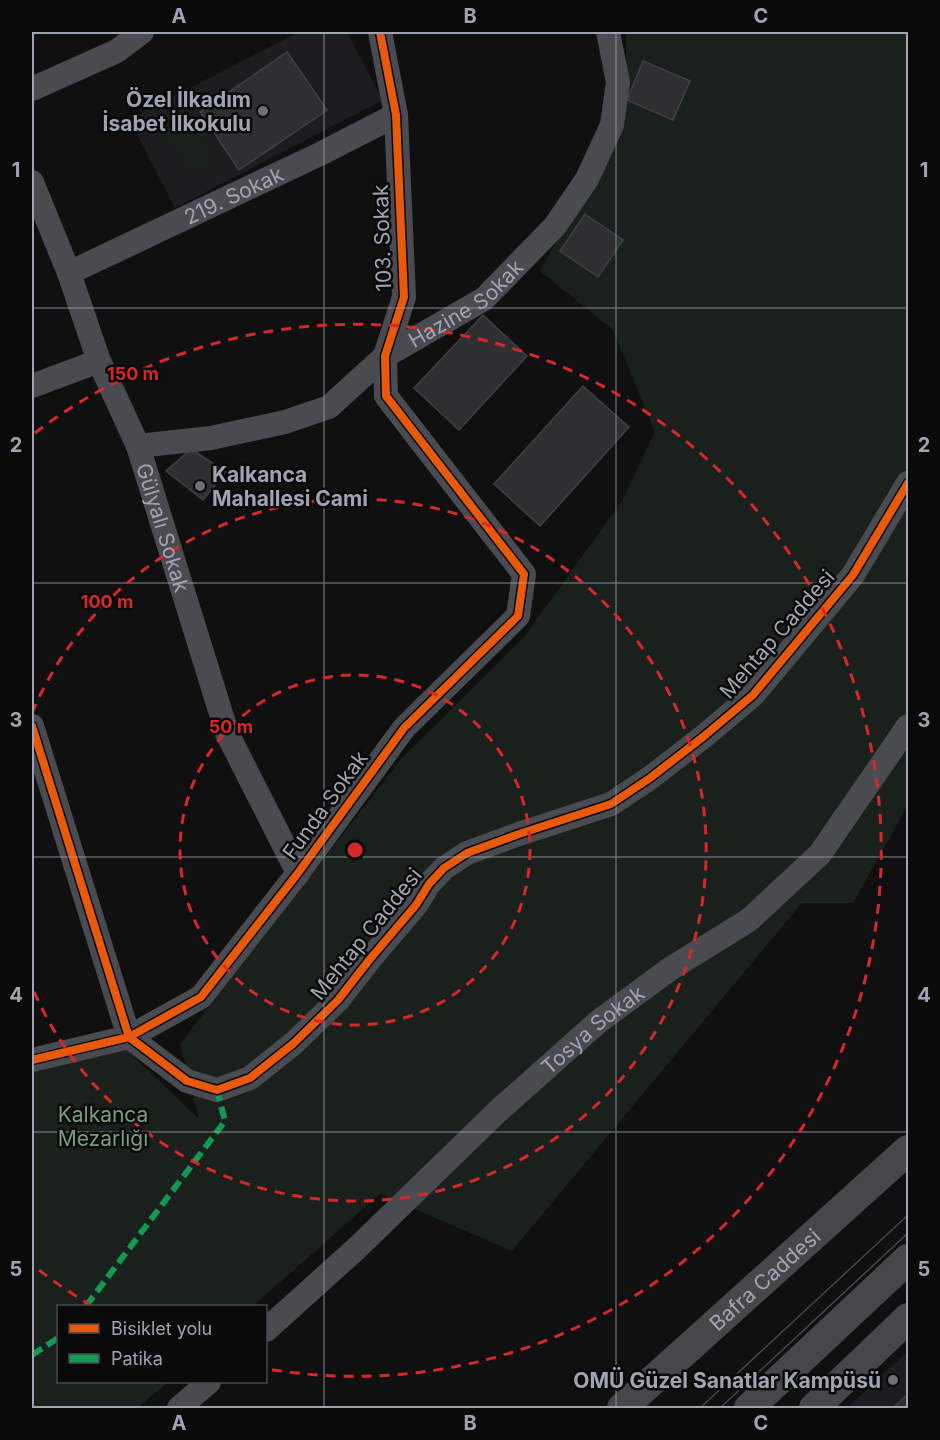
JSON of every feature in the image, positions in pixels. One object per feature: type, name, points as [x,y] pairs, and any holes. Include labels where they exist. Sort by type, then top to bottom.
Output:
[{"type":"main road","name":"Bafra Caddesi","points":[[622,1408],[909,1150]]},
{"type":"main road","points":[[749,1408],[909,1259]]},
{"type":"main road","points":[[814,1408],[909,1318]]},
{"type":"street","points":[[32,89],[117,51],[142,32]]},
{"type":"street","name":"103. Sokak","points":[[380,32],[396,115],[404,297],[385,356],[386,396],[524,574]]},
{"type":"street","name":"Hazine Sokak","points":[[138,446],[211,438],[285,422],[329,407],[385,356],[484,299],[555,226],[587,179],[612,125],[618,82],[609,32]]},
{"type":"street","name":"219. Sokak","points":[[69,273],[320,154],[396,115]]},
{"type":"street","name":"Gülyalı Sokak","points":[[32,182],[69,273],[99,361],[138,446],[227,733],[298,873]]},
{"type":"street","points":[[32,386],[99,361]]},
{"type":"street","name":"Mehtap Caddesi","points":[[129,1037],[187,1081],[217,1090],[250,1078],[294,1043],[338,1000],[444,868],[467,853],[540,826],[611,804],[650,778],[753,695],[853,575],[909,483]]},
{"type":"street","name":"Funda Sokak","points":[[32,1060],[129,1037],[201,997],[298,873],[404,728],[518,616],[524,574]]},
{"type":"street","points":[[32,726],[129,1037]]},
{"type":"street","name":"Tosya Sokak","points":[[267,1329],[357,1248],[497,1112],[598,1022],[670,969],[749,920],[820,854],[909,726]]},
{"type":"street","points":[[179,1408],[208,1383]]},
{"type":"shaded area","points":[[299,32],[347,32],[383,100],[175,208],[129,119]]},
{"type":"shaded area","name":"OMÜ Güzel Sanatlar Kampüsü","points":[[908,1351],[908,1408],[847,1408]]},
{"type":"green space","name":"Kalkanca Mezarlığı","points":[[626,32],[908,32],[908,805],[853,903],[802,903],[512,1251],[380,1194],[254,1305],[57,1305],[57,1383],[167,1383],[137,1408],[32,1408],[32,1068],[127,1050],[199,1119],[180,1044],[402,758],[524,637],[622,501],[655,432],[613,330],[540,271],[626,111]]},
{"type":"green space","points":[[183,108],[215,161],[190,175],[159,123]]},
{"type":"building","name":"Özel İlkadım İsabet İlkokulu","points":[[287,52],[327,110],[239,170],[200,112]]},
{"type":"building","points":[[643,61],[690,81],[673,120],[627,100]]},
{"type":"building","points":[[585,214],[623,240],[598,277],[560,251]]},
{"type":"building","points":[[483,315],[527,356],[459,430],[414,388]]},
{"type":"building","points":[[583,386],[629,427],[540,526],[494,484]]},
{"type":"building","name":"Kalkanca Mahallesi Cami","points":[[191,449],[226,472],[203,500],[166,471]]},
{"type":"building","points":[[908,1394],[908,1408],[893,1408]]},
{"type":"tram line","points":[[700,1408],[908,1215]]},
{"type":"tram line","points":[[720,1408],[908,1233]]},
{"type":"marked path","points":[[87,1305],[225,1121],[217,1090]]},
{"type":"marked path","points":[[32,1355],[57,1339]]},
{"type":"cycle path","points":[[32,1060],[129,1037],[201,997],[298,873],[404,728],[518,616],[524,574],[386,396],[385,356],[404,297],[396,115],[380,32]]},
{"type":"cycle path","points":[[32,726],[129,1037],[187,1081],[217,1090],[250,1078],[294,1043],[338,1000],[444,868],[467,853],[611,804],[650,778],[753,695],[853,575],[908,483]]},
{"type":"place","name":"Özel İlkadım İsabet İlkokulu","points":[[263,111]]},
{"type":"place","name":"Kalkanca Mahallesi Cami","points":[[200,486]]},
{"type":"place","name":"OMÜ Güzel Sanatlar Kampüsü","points":[[893,1380]]}]
